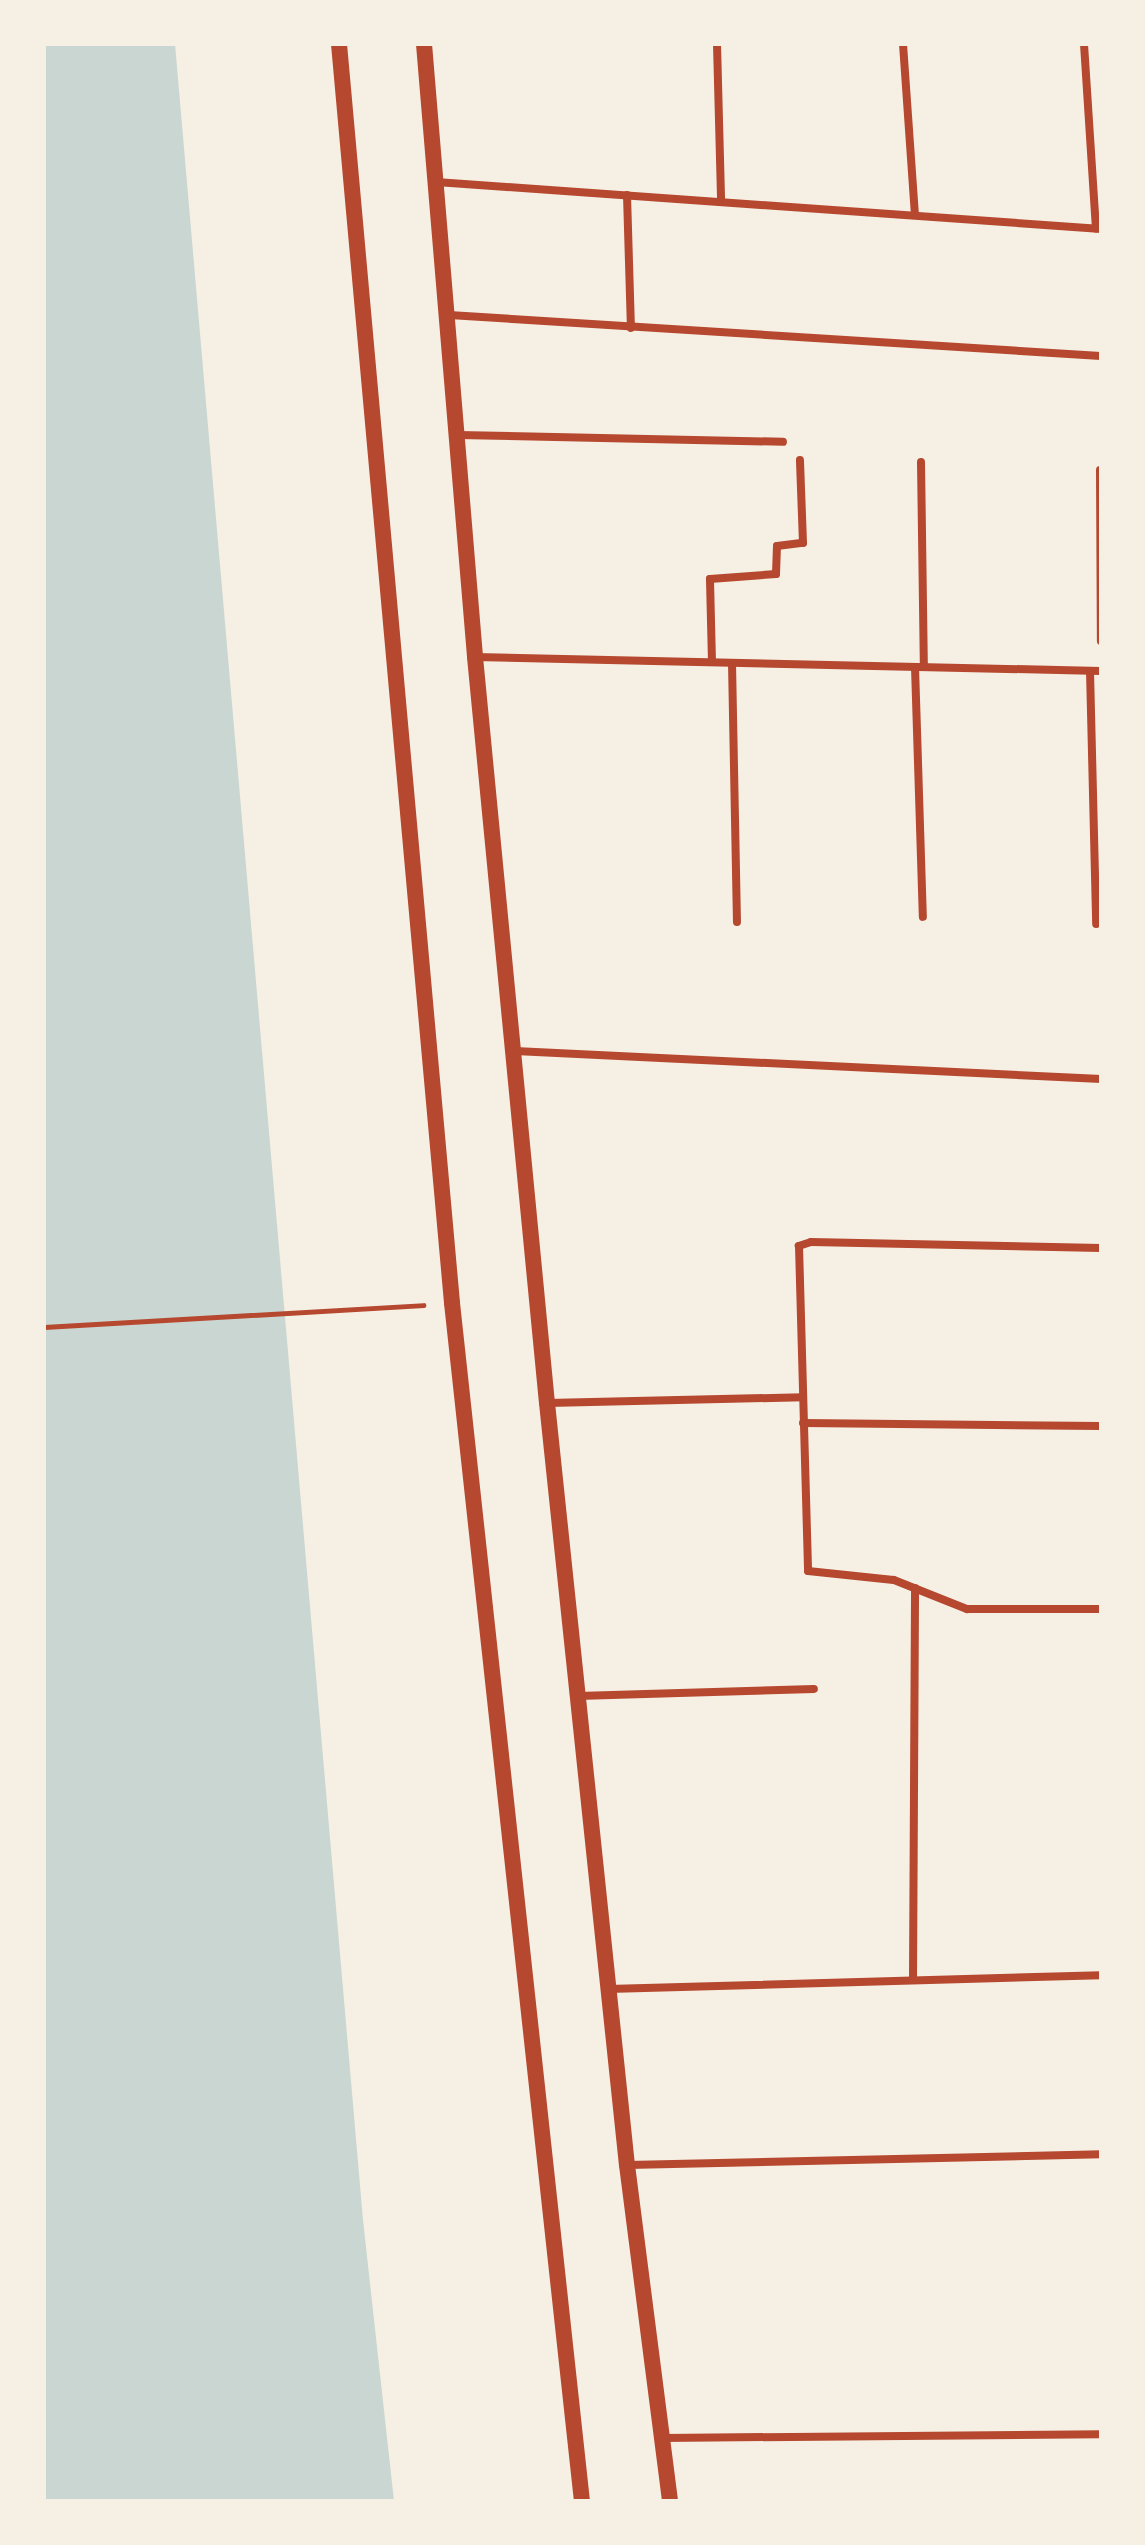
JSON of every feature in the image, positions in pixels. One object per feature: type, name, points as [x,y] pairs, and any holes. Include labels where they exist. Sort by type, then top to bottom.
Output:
[{"type":"main road","points":[[339,44],[452,1303],[582,2501]]},
{"type":"main road","points":[[424,44],[449,315],[475,657],[547,1403],[627,2165],[670,2501]]},
{"type":"street","points":[[717,44],[721,202]]},
{"type":"street","points":[[903,44],[915,215]]},
{"type":"street","points":[[436,182],[1099,229],[1084,44]]},
{"type":"street","points":[[627,195],[631,328]]},
{"type":"street","points":[[449,315],[1101,356]]},
{"type":"street","points":[[458,435],[783,442]]},
{"type":"street","points":[[712,662],[710,579],[776,574],[777,546],[803,543],[800,460]]},
{"type":"street","points":[[921,462],[923,917]]},
{"type":"street","points":[[1100,470],[1101,641]]},
{"type":"street","points":[[475,657],[1101,671]]},
{"type":"street","points":[[732,663],[737,922]]},
{"type":"street","points":[[1090,671],[1096,924]]},
{"type":"street","points":[[515,1051],[1101,1079]]},
{"type":"street","points":[[1101,1248],[811,1242],[799,1246],[808,1571],[874,1576],[915,1588],[967,1609],[1101,1609]]},
{"type":"street","points":[[547,1403],[803,1397]]},
{"type":"street","points":[[803,1423],[1101,1426]]},
{"type":"street","points":[[913,1980],[915,1588]]},
{"type":"street","points":[[578,1696],[814,1689]]},
{"type":"street","points":[[608,1989],[1101,1975]]},
{"type":"street","points":[[627,2165],[1101,2154]]},
{"type":"street","points":[[662,2438],[1101,2434]]},
{"type":"path","points":[[44,1327],[452,1303]]},
{"type":"shaded area","points":[[44,44],[175,44],[363,2220],[394,2501],[44,2501]]}]
